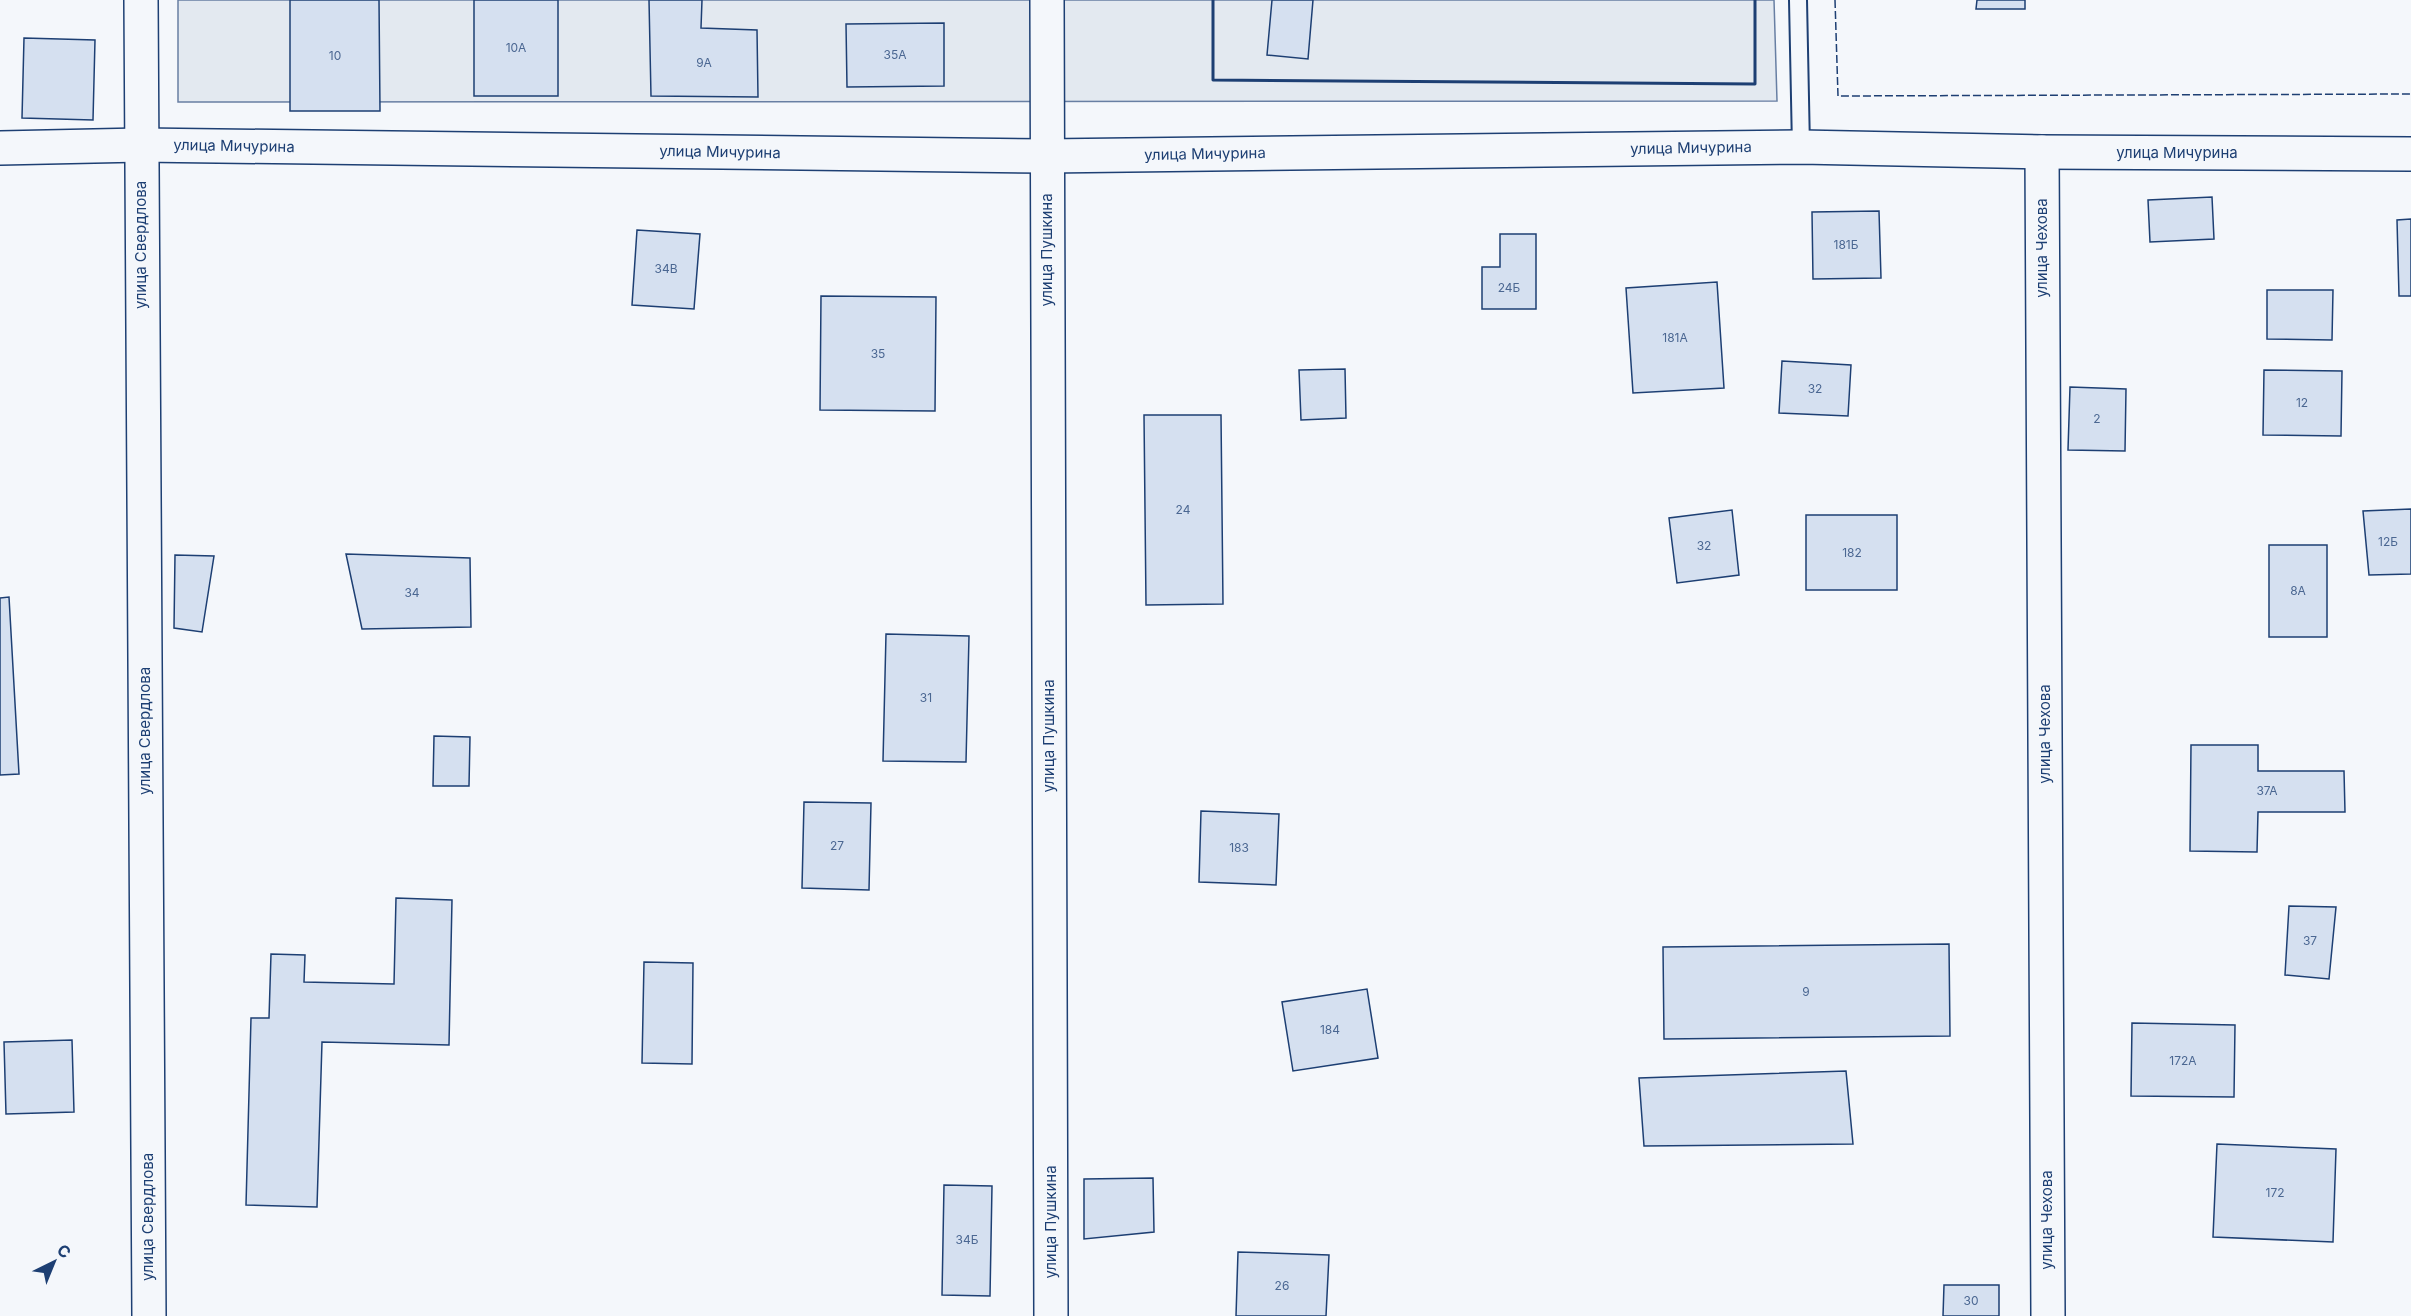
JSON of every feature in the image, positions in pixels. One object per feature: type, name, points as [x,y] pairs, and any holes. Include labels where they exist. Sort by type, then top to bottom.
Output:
[{"type":"street","name":"улица Свердлова","points":[[141,0],[149,1316]]},
{"type":"street","name":"улица Пушкина","points":[[1047,0],[1051,1316]]},
{"type":"street","name":"улица Мичурина","points":[[0,148],[141,145],[1046,156],[1801,147],[2042,152],[2411,154]]},
{"type":"street","name":"улица Чехова","points":[[2042,152],[2048,1316]]},
{"type":"lane","points":[[1798,0],[1801,147]]},
{"type":"shaded area","points":[[178,0],[1774,0],[1777,101],[178,102]]},
{"type":"building","points":[[290,0],[379,0],[380,111],[290,111]]},
{"type":"building","points":[[474,0],[558,0],[558,96],[474,96]]},
{"type":"building","points":[[649,0],[702,0],[701,28],[757,30],[758,97],[651,96]]},
{"type":"building","points":[[1272,0],[1313,0],[1308,59],[1267,55]]},
{"type":"building","points":[[1977,0],[2025,0],[2025,9],[1976,9]]},
{"type":"building","points":[[944,23],[944,86],[847,87],[846,24]]},
{"type":"building","points":[[24,38],[95,40],[93,120],[22,118]]},
{"type":"building","points":[[2212,197],[2214,239],[2150,242],[2148,200]]},
{"type":"building","points":[[1879,211],[1881,278],[1813,279],[1812,212]]},
{"type":"building","points":[[2411,219],[2411,296],[2399,296],[2397,220]]},
{"type":"building","points":[[637,230],[700,234],[694,309],[632,305]]},
{"type":"building","points":[[1500,234],[1536,234],[1536,309],[1482,309],[1482,267],[1500,267]]},
{"type":"building","points":[[1717,282],[1724,388],[1633,393],[1626,288]]},
{"type":"building","points":[[2267,290],[2333,290],[2332,340],[2267,339]]},
{"type":"building","points":[[821,296],[936,297],[935,411],[820,410]]},
{"type":"building","points":[[1782,361],[1851,365],[1848,416],[1779,413]]},
{"type":"building","points":[[1345,369],[1346,418],[1301,420],[1299,370]]},
{"type":"building","points":[[2264,370],[2342,371],[2341,436],[2263,435]]},
{"type":"building","points":[[2070,387],[2126,389],[2125,451],[2068,450]]},
{"type":"building","points":[[1144,415],[1221,415],[1223,604],[1146,605]]},
{"type":"building","points":[[2411,509],[2411,574],[2369,575],[2363,511]]},
{"type":"building","points":[[1732,510],[1739,575],[1677,583],[1669,518]]},
{"type":"building","points":[[1806,515],[1897,515],[1897,590],[1806,590]]},
{"type":"building","points":[[2269,545],[2327,545],[2327,637],[2269,637]]},
{"type":"building","points":[[346,554],[470,558],[471,627],[362,629]]},
{"type":"building","points":[[175,555],[214,556],[202,632],[174,628]]},
{"type":"building","points":[[9,597],[19,774],[0,775],[0,598]]},
{"type":"building","points":[[886,634],[969,636],[966,762],[883,761]]},
{"type":"building","points":[[434,736],[470,737],[469,786],[433,786]]},
{"type":"building","points":[[2191,745],[2258,745],[2258,771],[2344,771],[2345,812],[2258,812],[2257,852],[2190,851]]},
{"type":"building","points":[[804,802],[871,803],[869,890],[802,888]]},
{"type":"building","points":[[1201,811],[1279,814],[1276,885],[1199,882]]},
{"type":"building","points":[[396,898],[452,900],[449,1045],[322,1042],[317,1207],[246,1205],[251,1018],[269,1018],[271,954],[305,955],[304,982],[394,984]]},
{"type":"building","points":[[2289,906],[2336,907],[2329,979],[2285,975]]},
{"type":"building","points":[[1949,944],[1950,1036],[1664,1039],[1663,947]]},
{"type":"building","points":[[644,962],[693,963],[692,1064],[642,1063]]},
{"type":"building","points":[[1367,989],[1378,1058],[1293,1071],[1282,1002]]},
{"type":"building","points":[[2132,1023],[2235,1025],[2234,1097],[2131,1096]]},
{"type":"building","points":[[72,1040],[74,1112],[6,1114],[4,1042]]},
{"type":"building","points":[[1846,1071],[1853,1144],[1644,1146],[1639,1078]]},
{"type":"building","points":[[2217,1144],[2336,1149],[2333,1242],[2213,1237]]},
{"type":"building","points":[[1153,1178],[1154,1232],[1084,1239],[1084,1179]]},
{"type":"building","points":[[944,1185],[992,1186],[990,1296],[942,1295]]},
{"type":"building","points":[[1238,1252],[1329,1255],[1326,1316],[1236,1316]]},
{"type":"building","points":[[1944,1285],[1999,1285],[1999,1316],[1943,1316]]},
{"type":"fence","points":[[1835,0],[1838,96],[2411,94]]},
{"type":"wall","points":[[1213,0],[1213,80],[1755,84],[1755,0]]}]
